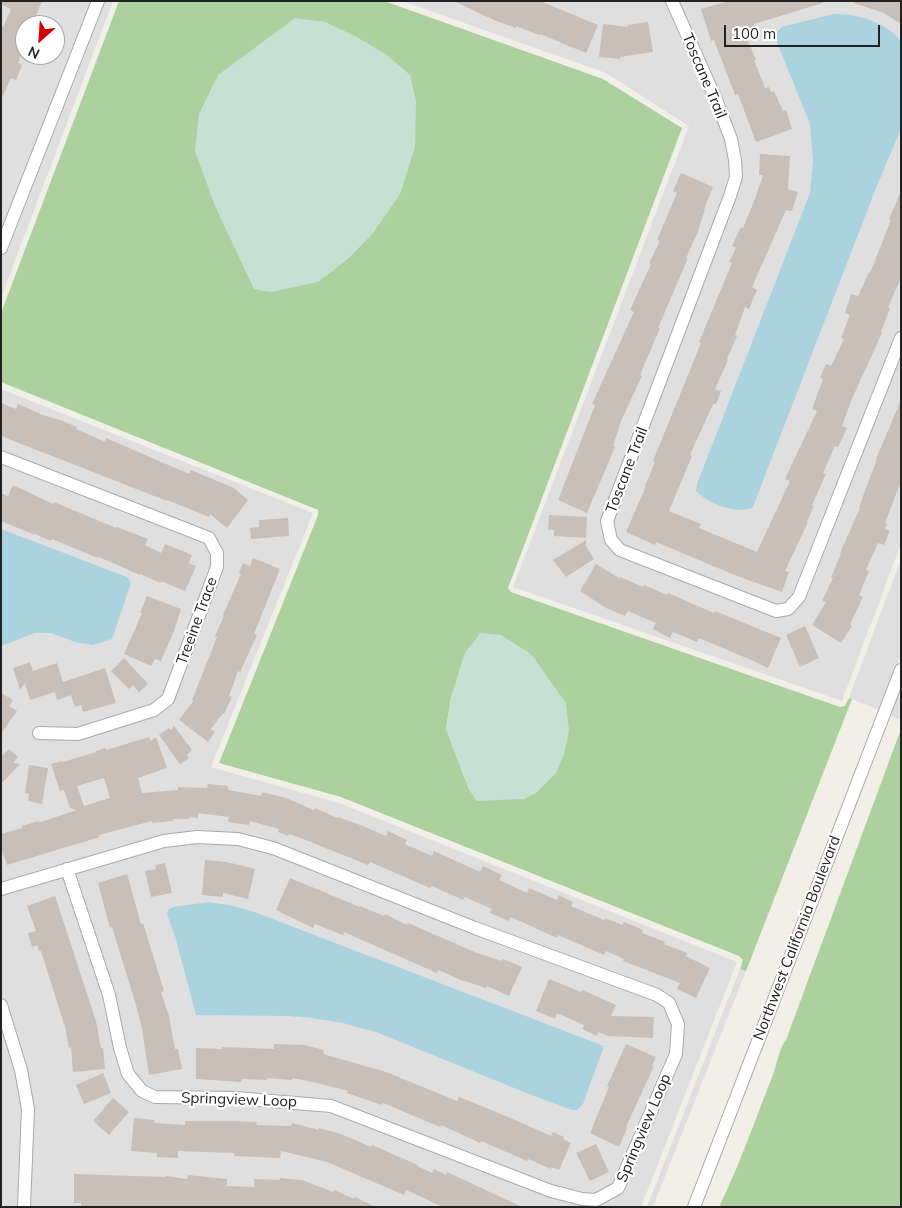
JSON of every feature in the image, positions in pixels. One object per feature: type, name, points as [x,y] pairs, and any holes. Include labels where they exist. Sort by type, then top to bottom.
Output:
[{"type":"street","points":[[1,248],[98,1]]},
{"type":"street","name":"Toscane Trail","points":[[672,1],[731,139],[736,177],[727,206],[607,522],[612,540],[620,550],[629,554],[776,611],[788,609],[799,597],[901,338]]},
{"type":"street","name":"Treeine Trace","points":[[1,457],[209,538],[217,553],[217,567],[168,699],[154,710],[78,734],[39,732]]},
{"type":"street","name":"Northwest California Boulevard","points":[[694,1207],[901,670]]},
{"type":"street","name":"Springview Loop","points":[[1,889],[68,869],[164,841],[197,837],[238,839],[273,848],[475,928],[657,995],[669,1003],[678,1024],[676,1054],[618,1188],[596,1200],[582,1199],[551,1191],[331,1106],[236,1098],[156,1097],[142,1090],[128,1074],[120,1048],[109,995],[68,869]]},
{"type":"street","points":[[1,1005],[21,1070],[28,1109],[24,1207]]},
{"type":"shaded area","points":[[1,1],[113,1],[1,298]]},
{"type":"shaded area","points":[[402,1],[901,1],[901,544],[842,701],[513,587],[689,126],[606,73]]},
{"type":"shaded area","points":[[1,389],[313,513],[211,767],[339,803],[737,962],[641,1207],[1,1207]]},
{"type":"shaded area","points":[[901,559],[901,655],[879,710],[849,698]]},
{"type":"shaded area","points":[[901,685],[901,720],[889,715]]},
{"type":"shaded area","points":[[740,969],[746,971],[653,1207],[647,1207]]},
{"type":"green space","points":[[119,1],[384,1],[603,79],[682,128],[508,588],[511,592],[840,707],[845,706],[849,698],[852,699],[746,971],[740,969],[743,960],[739,956],[341,797],[219,763],[318,515],[318,510],[1,382],[1,313]],"holes":[[[481,633],[477,801],[469,789],[446,729],[451,698],[465,653]]]},
{"type":"green space","points":[[295,18],[325,22],[355,36],[387,55],[410,75],[416,101],[415,147],[400,194],[374,232],[349,258],[318,282],[271,292],[254,289],[215,206],[195,151],[199,114],[218,75]]},
{"type":"green space","points":[[481,633],[501,635],[531,654],[566,703],[569,731],[564,754],[556,773],[536,793],[524,799],[477,801],[469,789],[446,729],[451,698],[465,653]]},
{"type":"green space","points":[[901,729],[901,1207],[719,1207],[740,1160],[773,1075],[781,1049],[786,1040]]},
{"type":"water","points":[[834,14],[871,20],[895,34],[901,41],[901,129],[876,188],[754,504],[752,508],[745,510],[730,509],[715,504],[701,496],[696,491],[697,484],[810,193],[813,161],[810,124],[776,40],[777,32],[782,27]]},
{"type":"water","points":[[1,529],[127,577],[131,583],[112,639],[93,645],[75,642],[51,633],[35,633],[1,646]]},
{"type":"water","points":[[209,902],[234,906],[257,913],[604,1046],[583,1104],[577,1110],[572,1110],[376,1032],[343,1023],[288,1016],[196,1015],[175,936],[167,914],[169,909],[173,907]]},
{"type":"building","points":[[1,1],[42,1],[36,15],[15,15],[15,65],[22,65],[16,80],[11,78],[1,100],[1,26],[3,27],[11,9],[1,4]]},
{"type":"building","points":[[454,1],[540,1],[598,25],[586,53],[540,34],[496,21]]},
{"type":"building","points":[[729,1],[823,1],[823,3],[754,24],[755,27],[744,31],[765,88],[769,87],[771,92],[774,91],[783,111],[786,110],[792,129],[756,142],[738,94],[735,95],[714,40],[711,41],[701,9]]},
{"type":"building","points":[[854,1],[901,1],[901,24],[884,13],[854,3]]},
{"type":"building","points":[[648,22],[653,52],[620,57],[620,59],[599,57],[603,24],[628,27],[627,25]]},
{"type":"building","points":[[760,154],[790,156],[788,189],[798,192],[792,211],[786,210],[752,287],[757,290],[749,309],[745,307],[735,335],[737,336],[715,389],[721,391],[716,404],[713,404],[690,455],[692,456],[669,511],[701,524],[699,528],[757,552],[790,481],[785,479],[817,411],[812,409],[823,379],[820,378],[826,364],[831,366],[844,339],[841,338],[850,315],[845,313],[851,294],[858,296],[870,273],[901,191],[901,278],[888,307],[890,308],[882,333],[851,401],[842,426],[847,428],[838,447],[835,446],[823,473],[826,474],[812,505],[814,506],[808,522],[785,571],[789,572],[782,592],[737,576],[656,542],[655,545],[626,532],[646,486],[655,462],[653,461],[732,263],[729,262],[736,248],[732,246],[741,227],[743,228],[755,199],[763,175],[759,175]]},
{"type":"building","points":[[681,173],[713,187],[697,234],[686,258],[688,258],[640,375],[642,376],[621,421],[613,446],[615,447],[587,513],[558,500],[595,405],[592,404],[634,312],[630,310],[660,241],[657,240],[677,193],[673,191]]},
{"type":"building","points":[[901,400],[901,481],[885,523],[887,524],[885,529],[890,531],[884,545],[878,543],[866,570],[869,571],[859,595],[863,597],[850,624],[852,626],[841,643],[812,625],[826,602],[822,601],[833,578],[831,577],[840,553],[860,508],[876,459]]},
{"type":"building","points":[[1,403],[16,409],[18,404],[77,427],[76,429],[105,442],[106,438],[189,474],[191,470],[234,488],[248,500],[227,528],[210,514],[209,517],[1,436]]},
{"type":"building","points":[[13,485],[53,504],[54,502],[148,539],[145,545],[161,553],[165,544],[192,555],[189,563],[196,566],[185,591],[1,521],[1,493],[8,496]]},
{"type":"building","points":[[549,515],[587,517],[586,538],[554,536],[554,530],[548,530]]},
{"type":"building","points":[[288,518],[289,536],[251,539],[250,528],[259,527],[259,520]]},
{"type":"building","points":[[586,540],[586,546],[594,559],[566,577],[553,560]]},
{"type":"building","points":[[253,558],[280,569],[254,634],[257,635],[240,672],[238,671],[229,696],[232,697],[224,714],[211,729],[215,732],[208,742],[179,720],[194,700],[192,700],[217,637],[215,636],[223,615],[241,574],[239,573],[243,563],[250,566]]},
{"type":"building","points":[[596,564],[619,578],[643,587],[644,585],[667,595],[668,593],[714,613],[715,611],[781,638],[768,668],[699,638],[697,642],[673,632],[670,638],[653,629],[656,623],[628,611],[625,616],[606,608],[580,591]]},
{"type":"building","points":[[147,596],[181,609],[161,661],[155,659],[151,666],[124,654],[142,613],[140,613]]},
{"type":"building","points":[[805,626],[819,658],[800,667],[786,635]]},
{"type":"building","points":[[124,658],[148,684],[139,692],[133,685],[129,689],[111,671]]},
{"type":"building","points":[[30,662],[33,671],[57,663],[63,682],[105,668],[116,703],[83,712],[81,705],[75,707],[71,695],[57,700],[55,692],[30,700],[25,683],[20,690],[13,668]]},
{"type":"building","points":[[1,693],[13,700],[9,706],[17,711],[1,734]]},
{"type":"building","points":[[174,726],[192,750],[187,755],[189,758],[180,764],[159,735],[169,728],[171,730]]},
{"type":"building","points":[[149,737],[151,741],[156,737],[167,768],[138,778],[142,793],[178,790],[178,787],[207,788],[208,784],[228,786],[228,790],[261,796],[262,792],[286,798],[386,836],[388,831],[407,840],[405,844],[432,856],[434,851],[480,872],[483,866],[502,875],[499,880],[527,893],[529,888],[557,900],[558,895],[573,902],[571,906],[604,920],[605,918],[622,925],[624,922],[643,930],[642,933],[687,953],[686,956],[710,968],[696,998],[677,989],[680,983],[623,961],[624,959],[606,951],[604,955],[558,935],[557,938],[511,917],[509,921],[490,913],[492,909],[465,897],[463,900],[432,886],[430,888],[370,862],[368,865],[298,837],[289,834],[288,836],[278,832],[279,829],[250,821],[249,825],[228,822],[229,817],[198,813],[198,818],[189,817],[189,819],[173,819],[173,821],[152,823],[152,821],[99,835],[100,837],[7,865],[1,847],[1,834],[77,810],[70,808],[64,790],[60,791],[51,764],[105,748],[106,750]],"holes":[[[104,778],[110,798],[84,806],[77,786]]]},
{"type":"building","points":[[9,749],[18,757],[13,763],[20,764],[1,784],[1,757]]},
{"type":"building","points":[[29,765],[48,768],[42,804],[28,801],[29,794],[25,793]]},
{"type":"building","points":[[205,860],[227,862],[255,869],[248,899],[223,893],[223,897],[202,895]]},
{"type":"building","points":[[165,863],[172,893],[151,897],[145,871],[156,869],[155,865]]},
{"type":"building","points":[[127,874],[141,924],[143,923],[164,991],[161,992],[182,1069],[149,1075],[142,1029],[136,1005],[112,927],[110,928],[98,883]]},
{"type":"building","points":[[290,878],[360,907],[384,916],[385,914],[407,925],[408,923],[477,953],[502,961],[503,959],[522,967],[509,996],[487,986],[486,988],[461,980],[438,970],[437,973],[344,932],[343,935],[315,924],[313,928],[276,910]]},
{"type":"building","points":[[55,896],[96,1021],[101,1048],[103,1048],[105,1069],[73,1072],[71,1047],[69,1048],[65,1027],[41,951],[39,951],[37,945],[32,947],[28,933],[36,931],[27,906]]},
{"type":"building","points":[[549,979],[581,992],[582,990],[616,1005],[611,1016],[654,1017],[653,1038],[608,1036],[598,1032],[597,1036],[582,1029],[584,1025],[557,1013],[555,1019],[536,1011]]},
{"type":"building","points":[[274,1044],[304,1045],[324,1050],[323,1054],[386,1072],[457,1101],[459,1097],[551,1136],[553,1132],[571,1143],[559,1170],[551,1167],[551,1169],[481,1141],[480,1143],[441,1125],[440,1127],[383,1103],[382,1105],[347,1093],[348,1091],[317,1083],[293,1078],[292,1080],[242,1079],[241,1082],[196,1079],[196,1048],[274,1049]]},
{"type":"building","points":[[626,1044],[656,1057],[652,1066],[654,1066],[626,1127],[619,1147],[590,1133],[609,1087],[607,1086]]},
{"type":"building","points":[[103,1073],[111,1093],[84,1104],[76,1085]]},
{"type":"building","points":[[113,1098],[129,1112],[109,1135],[93,1121]]},
{"type":"building","points":[[134,1118],[155,1120],[154,1123],[185,1125],[185,1121],[236,1121],[257,1122],[256,1125],[291,1126],[292,1123],[319,1130],[319,1128],[341,1134],[371,1147],[372,1145],[432,1173],[434,1169],[446,1175],[447,1172],[522,1207],[443,1207],[406,1190],[404,1195],[327,1162],[281,1151],[280,1158],[234,1156],[234,1153],[178,1151],[178,1158],[157,1157],[157,1153],[131,1151]]},
{"type":"building","points":[[596,1144],[609,1172],[590,1181],[576,1153]]},
{"type":"building","points":[[74,1174],[166,1176],[187,1179],[188,1175],[227,1179],[227,1186],[254,1187],[254,1179],[280,1180],[280,1178],[302,1180],[333,1192],[334,1190],[354,1199],[355,1197],[376,1207],[81,1207],[81,1203],[74,1203]]}]
